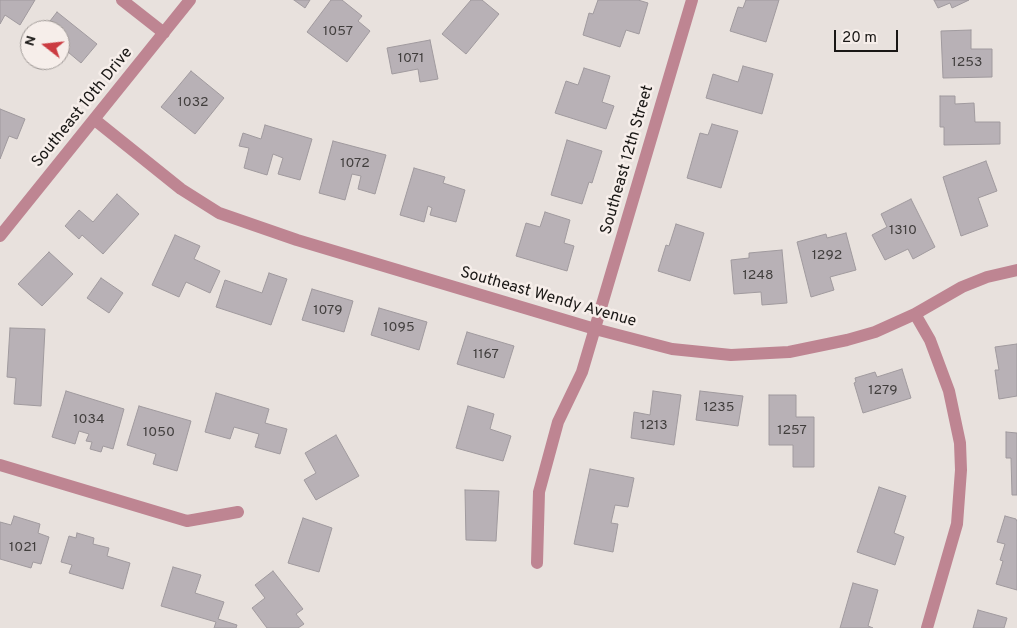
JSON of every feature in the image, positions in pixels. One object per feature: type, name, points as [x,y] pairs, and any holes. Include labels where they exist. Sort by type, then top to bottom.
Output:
[{"type":"street","points":[[122,0],[164,33]]},
{"type":"street","name":"Southeast 10th Drive","points":[[0,236],[190,0]]},
{"type":"street","name":"Southeast 12th Street","points":[[537,563],[539,492],[558,422],[582,372],[692,0]]},
{"type":"street","name":"Southeast Wendy Avenue","points":[[95,120],[182,189],[219,213],[298,240],[595,329],[672,349],[740,354],[789,352],[846,340],[874,332],[915,314],[962,287],[986,277],[1017,270]]},
{"type":"street","points":[[915,314],[930,340],[950,390],[960,444],[961,470],[958,524],[927,628]]},
{"type":"street","points":[[0,466],[187,521],[238,512]]},
{"type":"building","points":[[0,0],[35,0],[23,20],[20,20],[20,25],[5,15],[0,24]]},
{"type":"building","points":[[294,0],[310,0],[305,8]]},
{"type":"building","points":[[331,0],[342,0],[362,16],[358,21],[370,31],[347,62],[307,32]]},
{"type":"building","points":[[471,0],[482,0],[499,14],[466,54],[442,34]]},
{"type":"building","points":[[598,0],[638,0],[648,3],[639,34],[626,30],[620,47],[583,35],[589,13],[593,14]]},
{"type":"building","points":[[746,0],[779,0],[766,42],[730,31],[738,7],[743,8]]},
{"type":"building","points":[[934,0],[969,0],[952,8],[950,3],[938,8]]},
{"type":"building","points":[[57,12],[67,20],[51,20]]},
{"type":"building","points":[[70,22],[97,44],[81,63],[70,54]]},
{"type":"building","points":[[971,30],[971,49],[992,49],[992,77],[943,78],[941,31]]},
{"type":"building","points":[[430,40],[438,79],[420,82],[418,69],[392,74],[387,48]]},
{"type":"building","points":[[743,66],[773,74],[762,114],[706,98],[713,74],[738,82]]},
{"type":"building","points":[[584,68],[610,76],[602,102],[614,106],[606,129],[555,113],[566,81],[578,85]]},
{"type":"building","points":[[191,71],[224,98],[195,134],[161,107]]},
{"type":"building","points":[[940,96],[955,96],[955,104],[974,103],[975,122],[1000,122],[1000,144],[944,145],[944,127],[940,127]]},
{"type":"building","points":[[0,109],[25,119],[17,139],[9,136],[0,159]]},
{"type":"building","points":[[712,124],[738,131],[721,188],[687,178],[700,133],[708,135]]},
{"type":"building","points":[[265,125],[312,139],[300,180],[278,174],[283,158],[273,154],[267,175],[244,168],[249,148],[239,146],[243,133],[261,139]]},
{"type":"building","points":[[567,140],[602,151],[592,183],[589,182],[582,204],[551,195]]},
{"type":"building","points":[[333,141],[386,155],[375,194],[358,189],[361,176],[352,174],[345,200],[319,193]]},
{"type":"building","points":[[986,161],[997,191],[978,198],[988,226],[961,236],[943,177]]},
{"type":"building","points":[[414,168],[445,177],[443,183],[465,190],[456,222],[430,215],[432,208],[428,206],[424,222],[400,215]]},
{"type":"building","points":[[117,194],[139,214],[103,254],[82,235],[79,239],[65,226],[79,210],[93,222]]},
{"type":"building","points":[[911,199],[935,247],[913,259],[908,249],[885,260],[872,235],[887,227],[881,214]]},
{"type":"building","points":[[545,212],[570,220],[564,243],[574,246],[567,271],[516,256],[526,223],[540,227]]},
{"type":"building","points":[[676,224],[704,233],[690,281],[658,271],[666,245],[669,246]]},
{"type":"building","points":[[846,233],[856,270],[830,277],[834,290],[811,297],[797,242],[826,234],[827,238]]},
{"type":"building","points":[[175,235],[200,246],[194,259],[220,271],[210,293],[186,282],[179,297],[152,285]]},
{"type":"building","points":[[782,250],[787,303],[762,305],[761,292],[734,294],[731,260],[749,258],[749,253]]},
{"type":"building","points":[[49,252],[73,274],[42,306],[18,284]]},
{"type":"building","points":[[269,273],[287,279],[271,325],[216,307],[225,280],[262,293]]},
{"type":"building","points":[[101,278],[123,293],[109,313],[87,298]]},
{"type":"building","points":[[312,289],[353,301],[344,332],[302,320]]},
{"type":"building","points":[[379,308],[427,322],[419,350],[371,335]]},
{"type":"building","points":[[10,328],[45,329],[41,406],[14,404],[16,378],[7,377]]},
{"type":"building","points":[[467,332],[514,346],[504,378],[457,364]]},
{"type":"building","points":[[1017,344],[1017,396],[999,399],[995,370],[999,370],[995,347]]},
{"type":"building","points":[[902,369],[911,398],[863,413],[854,383],[856,382],[855,378],[875,372],[877,377]]},
{"type":"building","points":[[66,391],[124,409],[113,449],[103,446],[101,452],[90,449],[92,442],[86,441],[89,434],[79,431],[75,444],[52,437]]},
{"type":"building","points":[[653,391],[681,395],[674,445],[631,438],[634,412],[650,415]]},
{"type":"building","points":[[700,391],[743,396],[738,426],[696,420]]},
{"type":"building","points":[[216,393],[269,409],[265,423],[287,429],[280,454],[255,447],[259,434],[234,427],[230,439],[205,432]]},
{"type":"building","points":[[769,395],[796,395],[796,417],[814,417],[814,467],[793,467],[793,445],[769,445]]},
{"type":"building","points":[[139,406],[191,421],[177,471],[153,464],[156,454],[127,445]]},
{"type":"building","points":[[468,406],[494,414],[490,429],[511,436],[503,461],[456,448]]},
{"type":"building","points":[[1006,432],[1017,433],[1017,495],[1012,495],[1011,458],[1006,458]]},
{"type":"building","points":[[336,435],[359,476],[316,500],[304,480],[316,473],[305,453]]},
{"type":"building","points":[[590,469],[634,478],[628,507],[615,505],[611,523],[618,524],[613,552],[574,544]]},
{"type":"building","points":[[879,487],[906,496],[894,533],[904,537],[895,565],[857,552]]},
{"type":"building","points":[[465,490],[499,491],[496,541],[466,540]]},
{"type":"building","points":[[14,516],[40,524],[38,533],[49,537],[41,564],[33,562],[31,568],[0,559],[0,522],[11,525]]},
{"type":"building","points":[[1005,516],[1016,519],[1017,522],[1017,590],[996,584],[1003,561],[1000,560],[1005,544],[997,542]]},
{"type":"building","points":[[303,518],[332,528],[319,572],[288,563]]},
{"type":"building","points":[[77,533],[94,538],[93,544],[109,548],[107,556],[130,563],[123,589],[69,573],[72,565],[61,562],[69,536],[76,538]]},
{"type":"building","points":[[173,567],[201,575],[195,593],[224,602],[218,619],[237,625],[236,628],[214,628],[216,622],[161,606]]},
{"type":"building","points":[[273,571],[303,609],[296,614],[304,624],[298,628],[267,628],[252,608],[265,598],[255,585]]},
{"type":"building","points":[[853,583],[878,590],[868,626],[873,628],[840,628]]},
{"type":"building","points":[[978,610],[1007,618],[1004,628],[973,628]]}]
